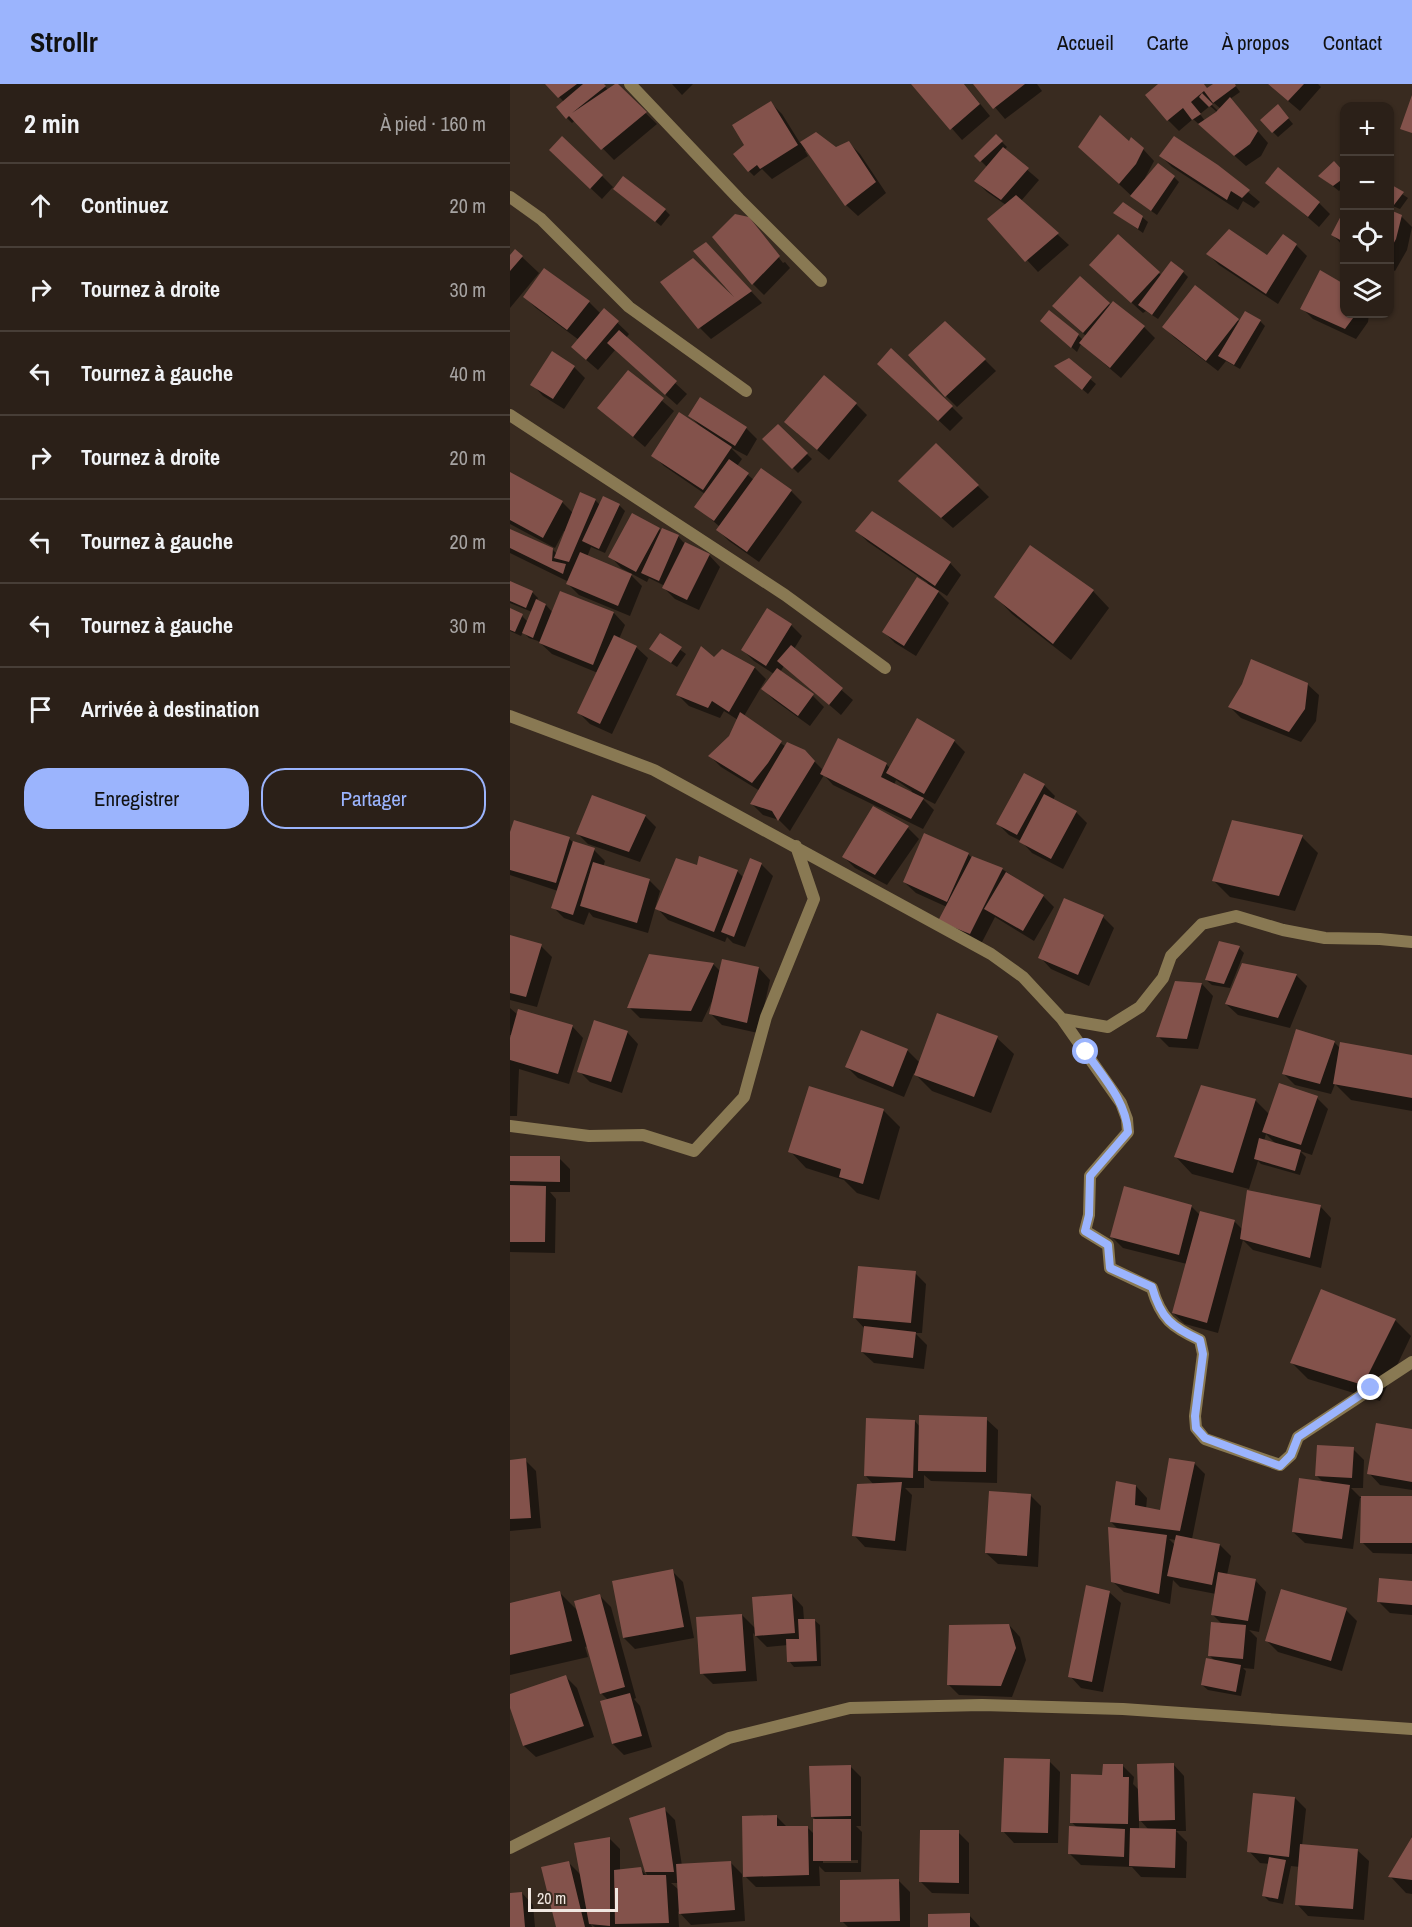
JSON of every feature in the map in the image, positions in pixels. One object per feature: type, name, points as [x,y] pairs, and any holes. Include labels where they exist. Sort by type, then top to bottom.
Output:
[{"type":"street","points":[[630,84],[821,281]]},
{"type":"street","points":[[510,197],[542,219],[629,308],[746,391]]},
{"type":"street","points":[[510,416],[785,595],[885,668]]},
{"type":"street","points":[[510,716],[654,770],[992,954],[1023,977],[1062,1019],[1121,1103],[1127,1119],[1128,1132],[1090,1176],[1089,1215],[1085,1231],[1108,1245],[1110,1268],[1152,1287],[1156,1303],[1175,1328],[1200,1340],[1203,1354],[1202,1370],[1195,1416],[1196,1428],[1205,1438],[1280,1466],[1291,1455],[1298,1437],[1412,1362]]},
{"type":"street","points":[[510,1126],[589,1136],[643,1135],[694,1151],[744,1097],[766,1017],[814,899],[796,846]]},
{"type":"street","points":[[1062,1019],[1108,1028],[1140,1007],[1163,978],[1171,956],[1202,924],[1236,916],[1283,930],[1325,938],[1412,942]]},
{"type":"street","points":[[510,1848],[729,1738],[850,1708],[982,1705],[1100,1709],[1412,1728]]},
{"type":"building","points":[[545,84],[577,84],[558,98]]},
{"type":"building","points":[[583,84],[604,84],[606,86],[572,113],[615,84],[618,84],[647,112],[601,150],[569,116],[566,119],[556,107]]},
{"type":"building","points":[[911,84],[964,84],[980,104],[950,130]]},
{"type":"building","points":[[973,84],[1025,84],[993,109]]},
{"type":"building","points":[[1158,84],[1204,84],[1207,88],[1213,84],[1235,84],[1236,86],[1213,103],[1204,91],[1191,102],[1201,114],[1192,120],[1183,108],[1167,121],[1145,95]]},
{"type":"building","points":[[1268,84],[1304,84],[1288,101]]},
{"type":"building","points":[[1202,93],[1213,104],[1209,107],[1199,97]]},
{"type":"building","points":[[1412,95],[1412,133],[1400,129]]},
{"type":"building","points":[[1230,97],[1258,131],[1250,144],[1234,156],[1198,124],[1216,112]]},
{"type":"building","points":[[771,101],[798,145],[760,169],[757,165],[748,172],[733,154],[744,145],[732,125]]},
{"type":"building","points":[[1278,104],[1289,118],[1272,133],[1260,120]]},
{"type":"building","points":[[1100,115],[1129,141],[1131,137],[1144,148],[1136,164],[1119,184],[1078,147]]},
{"type":"building","points":[[816,132],[836,147],[849,141],[876,182],[845,206],[800,142]]},
{"type":"building","points":[[996,134],[1003,141],[980,162],[974,156]]},
{"type":"building","points":[[562,136],[603,175],[590,189],[549,150]]},
{"type":"building","points":[[1174,136],[1218,165],[1250,190],[1242,198],[1231,191],[1227,200],[1159,156]]},
{"type":"building","points":[[1003,147],[1029,168],[1001,200],[974,181]]},
{"type":"building","points":[[1334,161],[1340,168],[1340,181],[1333,186],[1318,176]]},
{"type":"building","points":[[1158,163],[1175,176],[1151,211],[1130,196]]},
{"type":"building","points":[[1278,167],[1320,202],[1308,217],[1265,183]]},
{"type":"building","points":[[623,176],[666,209],[655,222],[613,189]]},
{"type":"building","points":[[1394,186],[1404,192],[1394,205]]},
{"type":"building","points":[[1016,195],[1059,233],[1025,262],[987,219]]},
{"type":"building","points":[[1123,202],[1143,216],[1138,229],[1113,213]]},
{"type":"building","points":[[1394,212],[1402,215],[1394,243]]},
{"type":"building","points":[[735,214],[749,217],[780,256],[752,285],[712,237]]},
{"type":"building","points":[[1340,218],[1340,240],[1331,235]]},
{"type":"building","points":[[1229,229],[1267,255],[1283,234],[1297,244],[1266,294],[1206,254]]},
{"type":"building","points":[[1118,234],[1160,272],[1131,303],[1089,265]]},
{"type":"building","points":[[706,242],[752,291],[698,329],[660,282],[693,258],[734,297],[693,251]]},
{"type":"building","points":[[515,249],[523,256],[510,271],[510,255]]},
{"type":"building","points":[[1171,261],[1184,271],[1152,315],[1138,305]]},
{"type":"building","points":[[544,268],[590,301],[567,330],[523,297]]},
{"type":"building","points":[[1320,270],[1340,282],[1340,318],[1353,318],[1345,329],[1300,309]]},
{"type":"building","points":[[1080,276],[1110,303],[1083,333],[1052,306]]},
{"type":"building","points":[[1195,285],[1239,319],[1206,361],[1162,327]]},
{"type":"building","points":[[1113,301],[1145,326],[1110,368],[1079,343]]},
{"type":"building","points":[[604,308],[619,321],[586,360],[571,347]]},
{"type":"building","points":[[1049,310],[1079,334],[1071,348],[1040,321]]},
{"type":"building","points":[[1245,311],[1261,320],[1234,365],[1218,356]]},
{"type":"building","points":[[945,321],[986,359],[945,397],[908,355]]},
{"type":"building","points":[[619,330],[677,381],[665,395],[607,343]]},
{"type":"building","points":[[891,348],[953,406],[938,421],[877,364]]},
{"type":"building","points":[[552,351],[575,366],[553,399],[530,385]]},
{"type":"building","points":[[1069,358],[1092,377],[1082,390],[1054,366]]},
{"type":"building","points":[[628,370],[664,398],[633,437],[597,408]]},
{"type":"building","points":[[824,375],[857,403],[817,450],[784,422]]},
{"type":"building","points":[[700,397],[747,427],[735,446],[688,416]]},
{"type":"building","points":[[679,412],[732,447],[703,490],[651,456]]},
{"type":"building","points":[[778,424],[808,453],[792,469],[762,439]]},
{"type":"building","points":[[936,443],[979,485],[941,518],[898,481]]},
{"type":"building","points":[[729,459],[749,473],[714,521],[694,507]]},
{"type":"building","points":[[761,468],[792,490],[747,552],[716,530]]},
{"type":"building","points":[[510,472],[563,501],[543,538],[510,520]]},
{"type":"building","points":[[580,492],[596,499],[569,562],[554,558]]},
{"type":"building","points":[[603,496],[620,504],[599,549],[582,541]]},
{"type":"building","points":[[872,511],[951,562],[935,586],[855,531]]},
{"type":"building","points":[[632,513],[660,528],[636,572],[608,557]]},
{"type":"building","points":[[662,528],[679,535],[659,581],[641,573]]},
{"type":"building","points":[[510,529],[553,548],[552,561],[566,564],[563,574],[510,548]]},
{"type":"building","points":[[685,542],[710,554],[687,600],[662,588]]},
{"type":"building","points":[[1030,545],[1094,590],[1053,644],[994,597]]},
{"type":"building","points":[[580,552],[632,574],[618,606],[566,584]]},
{"type":"building","points":[[917,577],[939,591],[904,646],[882,632]]},
{"type":"building","points":[[510,581],[533,591],[526,608],[510,601]]},
{"type":"building","points":[[560,591],[614,612],[593,665],[539,643]]},
{"type":"building","points":[[536,599],[546,604],[533,638],[522,633]]},
{"type":"building","points":[[510,608],[523,614],[515,632],[510,630]]},
{"type":"building","points":[[767,608],[792,624],[766,666],[741,650]]},
{"type":"building","points":[[660,633],[682,647],[671,663],[649,649]]},
{"type":"building","points":[[614,635],[637,646],[600,724],[577,713]]},
{"type":"building","points":[[791,645],[843,688],[829,705],[777,661]]},
{"type":"building","points":[[701,646],[714,657],[722,649],[755,667],[729,712],[712,701],[708,708],[676,695]]},
{"type":"building","points":[[1251,659],[1308,683],[1305,709],[1289,732],[1228,707],[1242,684]]},
{"type":"building","points":[[777,668],[814,694],[798,716],[761,689]]},
{"type":"building","points":[[740,712],[782,741],[752,783],[708,756],[729,736]]},
{"type":"building","points":[[917,718],[955,740],[924,794],[886,773]]},
{"type":"building","points":[[838,738],[887,763],[881,777],[924,798],[911,819],[820,774]]},
{"type":"building","points":[[787,742],[805,750],[815,761],[778,821],[772,811],[750,804]]},
{"type":"building","points":[[1024,773],[1045,784],[1017,835],[996,824]]},
{"type":"building","points":[[1044,794],[1077,811],[1051,859],[1019,842]]},
{"type":"building","points":[[592,795],[646,815],[629,852],[576,834]]},
{"type":"building","points":[[873,806],[909,826],[875,875],[842,857]]},
{"type":"building","points":[[514,820],[570,837],[556,883],[510,870],[510,832]]},
{"type":"building","points":[[1232,820],[1303,835],[1279,896],[1212,881]]},
{"type":"building","points":[[924,833],[969,853],[947,902],[903,882]]},
{"type":"building","points":[[573,841],[595,848],[573,915],[551,908]]},
{"type":"building","points":[[699,856],[738,870],[714,932],[655,909],[676,858],[697,865]]},
{"type":"building","points":[[972,856],[1003,868],[970,934],[938,921]]},
{"type":"building","points":[[750,858],[762,863],[734,937],[721,932]]},
{"type":"building","points":[[593,862],[650,879],[637,923],[580,906]]},
{"type":"building","points":[[1006,872],[1044,895],[1023,931],[984,909]]},
{"type":"building","points":[[1064,898],[1104,915],[1078,975],[1038,958]]},
{"type":"building","points":[[510,935],[542,944],[526,997],[510,993]]},
{"type":"building","points":[[1219,941],[1240,946],[1224,984],[1205,980]]},
{"type":"building","points":[[649,954],[714,963],[691,1011],[627,1008]]},
{"type":"building","points":[[722,959],[759,967],[747,1023],[709,1014]]},
{"type":"building","points":[[1242,963],[1297,974],[1278,1018],[1225,1004]]},
{"type":"building","points":[[1175,981],[1202,983],[1187,1039],[1156,1037]]},
{"type":"building","points":[[518,1009],[573,1025],[558,1074],[510,1060],[510,1038]]},
{"type":"building","points":[[937,1013],[998,1036],[974,1097],[914,1075]]},
{"type":"building","points":[[594,1020],[628,1031],[611,1082],[577,1072]]},
{"type":"building","points":[[1296,1029],[1335,1041],[1320,1084],[1282,1074]]},
{"type":"building","points":[[861,1030],[908,1049],[893,1087],[845,1067]]},
{"type":"building","points":[[1340,1042],[1412,1055],[1412,1098],[1333,1084]]},
{"type":"building","points":[[1279,1083],[1318,1096],[1301,1145],[1262,1132]]},
{"type":"building","points":[[1201,1085],[1256,1099],[1233,1173],[1174,1157]]},
{"type":"building","points":[[809,1086],[884,1109],[863,1184],[839,1177],[841,1169],[788,1152]]},
{"type":"building","points":[[1259,1138],[1301,1150],[1295,1171],[1254,1159]]},
{"type":"building","points":[[510,1156],[560,1156],[560,1182],[510,1181]]},
{"type":"building","points":[[510,1185],[546,1186],[545,1242],[510,1242]]},
{"type":"building","points":[[1124,1186],[1192,1205],[1179,1255],[1110,1237]]},
{"type":"building","points":[[1247,1190],[1321,1205],[1310,1258],[1240,1239]]},
{"type":"building","points":[[1200,1211],[1235,1220],[1207,1323],[1172,1313]]},
{"type":"building","points":[[858,1266],[916,1271],[911,1323],[853,1318]]},
{"type":"building","points":[[1321,1289],[1396,1319],[1363,1385],[1290,1363]]},
{"type":"building","points":[[864,1326],[916,1332],[913,1358],[861,1352]]},
{"type":"building","points":[[919,1415],[987,1417],[986,1472],[918,1471]]},
{"type":"building","points":[[866,1418],[915,1420],[913,1478],[864,1476]]},
{"type":"building","points":[[1376,1423],[1412,1429],[1412,1482],[1367,1474]]},
{"type":"building","points":[[1317,1445],[1354,1447],[1352,1478],[1315,1476]]},
{"type":"building","points":[[526,1458],[531,1518],[510,1519],[510,1460]]},
{"type":"building","points":[[1169,1458],[1195,1462],[1180,1531],[1110,1522],[1116,1481],[1136,1485],[1135,1505],[1160,1510]]},
{"type":"building","points":[[1299,1478],[1350,1485],[1342,1539],[1292,1532]]},
{"type":"building","points":[[902,1482],[895,1541],[852,1536],[857,1484]]},
{"type":"building","points":[[989,1491],[1031,1494],[1027,1556],[985,1553]]},
{"type":"building","points":[[1361,1496],[1412,1496],[1412,1543],[1360,1543]]},
{"type":"building","points":[[1108,1527],[1167,1535],[1159,1594],[1111,1582]]},
{"type":"building","points":[[1176,1535],[1220,1544],[1212,1585],[1167,1576]]},
{"type":"building","points":[[673,1569],[684,1627],[623,1638],[612,1581]]},
{"type":"building","points":[[1218,1572],[1256,1579],[1248,1621],[1211,1615]]},
{"type":"building","points":[[1379,1578],[1412,1581],[1412,1605],[1377,1602]]},
{"type":"building","points":[[1086,1585],[1110,1591],[1092,1682],[1068,1677]]},
{"type":"building","points":[[1281,1589],[1347,1608],[1331,1661],[1265,1641]]},
{"type":"building","points":[[560,1591],[572,1641],[510,1655],[510,1603]]},
{"type":"building","points":[[600,1594],[625,1687],[600,1694],[574,1601]]},
{"type":"building","points":[[792,1594],[795,1633],[755,1636],[752,1597]]},
{"type":"building","points":[[742,1614],[746,1671],[700,1674],[696,1617]]},
{"type":"building","points":[[798,1619],[815,1619],[817,1661],[787,1662],[786,1639],[799,1639]]},
{"type":"building","points":[[1211,1622],[1246,1625],[1243,1659],[1208,1656]]},
{"type":"building","points":[[1009,1624],[1016,1648],[1001,1686],[947,1685],[949,1625]]},
{"type":"building","points":[[1206,1658],[1241,1665],[1236,1692],[1201,1685]]},
{"type":"building","points":[[566,1675],[584,1726],[523,1746],[510,1708],[510,1694]]},
{"type":"building","points":[[630,1693],[642,1736],[612,1744],[600,1701]]},
{"type":"building","points":[[1004,1758],[1050,1759],[1048,1833],[1001,1832]]},
{"type":"building","points":[[1174,1763],[1175,1820],[1139,1821],[1137,1764]]},
{"type":"building","points":[[1103,1764],[1123,1764],[1123,1777],[1129,1777],[1128,1824],[1070,1823],[1071,1774],[1102,1775]]},
{"type":"building","points":[[851,1765],[851,1816],[811,1817],[809,1766]]},
{"type":"building","points":[[1253,1793],[1295,1797],[1289,1857],[1247,1852]]},
{"type":"building","points":[[665,1807],[674,1872],[645,1872],[629,1818]]},
{"type":"building","points":[[777,1815],[777,1826],[808,1826],[809,1875],[743,1877],[742,1816]]},
{"type":"building","points":[[813,1819],[851,1819],[851,1861],[813,1861]]},
{"type":"building","points":[[1069,1826],[1125,1829],[1124,1857],[1068,1854]]},
{"type":"building","points":[[1130,1828],[1176,1829],[1175,1868],[1129,1866]]},
{"type":"building","points":[[920,1830],[959,1830],[959,1883],[919,1882]]},
{"type":"building","points":[[610,1837],[610,1926],[589,1924],[574,1843]]},
{"type":"building","points":[[1412,1837],[1412,1880],[1388,1877]]},
{"type":"building","points":[[1300,1844],[1358,1849],[1353,1909],[1295,1905]]},
{"type":"building","points":[[1269,1857],[1286,1860],[1278,1899],[1262,1896]]},
{"type":"building","points":[[569,1861],[585,1927],[556,1927],[541,1867]]},
{"type":"building","points":[[731,1861],[735,1910],[679,1914],[676,1864]]},
{"type":"building","points":[[641,1867],[643,1875],[666,1875],[669,1923],[615,1924],[614,1870]]},
{"type":"building","points":[[899,1879],[900,1921],[840,1922],[840,1880]]},
{"type":"building","points":[[522,1892],[525,1927],[510,1927],[510,1893]]},
{"type":"building","points":[[970,1913],[970,1927],[928,1927],[928,1914]]},
{"type":"route","points":[[1086,1052],[1121,1103],[1127,1119],[1128,1132],[1090,1176],[1089,1215],[1085,1231],[1108,1245],[1110,1268],[1152,1287],[1156,1303],[1175,1328],[1200,1340],[1203,1354],[1195,1416],[1196,1428],[1205,1438],[1280,1466],[1291,1455],[1298,1437],[1371,1388]]}]
